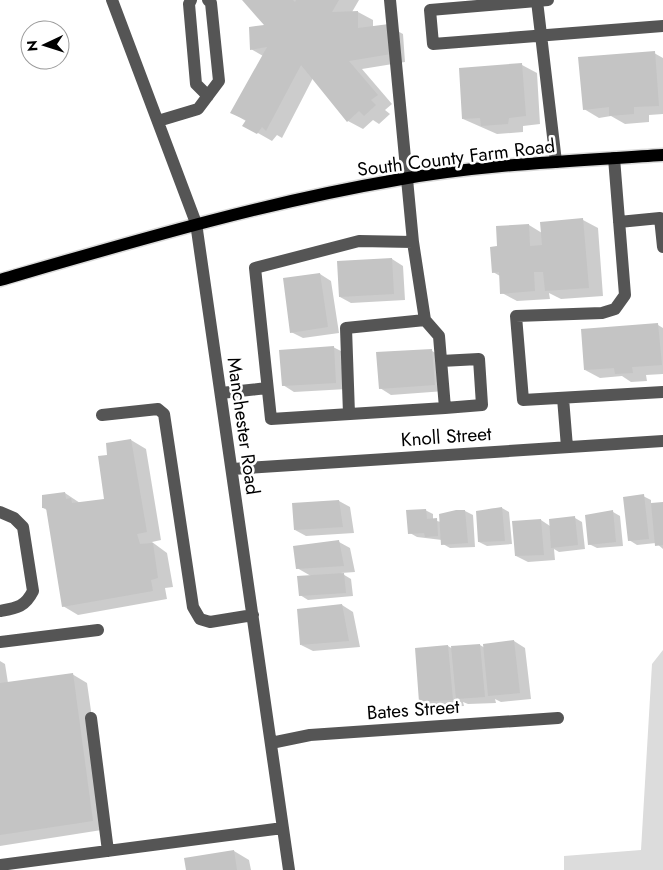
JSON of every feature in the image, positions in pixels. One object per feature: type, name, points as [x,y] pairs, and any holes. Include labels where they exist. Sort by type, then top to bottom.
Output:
[{"type":"main road","name":"South County Farm Road","points":[[0,280],[196,223],[406,178],[510,165],[663,155]]},
{"type":"street","name":"Manchester Road","points":[[112,0],[196,223],[289,870]]},
{"type":"street","points":[[191,0],[189,4],[196,84],[208,96]]},
{"type":"street","points":[[158,121],[198,109],[219,80],[211,4],[208,0]]},
{"type":"street","points":[[390,0],[413,242],[425,320],[439,336],[445,408]]},
{"type":"street","points":[[556,162],[541,34],[542,0],[430,10],[433,44],[541,34],[663,26]]},
{"type":"street","points":[[614,158],[624,295],[615,309],[602,313],[516,316],[523,400],[663,392]]},
{"type":"street","points":[[619,222],[660,218],[663,247]]},
{"type":"street","points":[[413,242],[359,241],[254,268],[270,420],[482,406],[480,359],[441,361]]},
{"type":"street","points":[[349,414],[346,328],[425,320]]},
{"type":"street","points":[[221,393],[267,388]]},
{"type":"street","points":[[563,398],[567,447]]},
{"type":"street","points":[[102,415],[158,409],[164,414],[193,607],[200,619],[210,622],[253,615]]},
{"type":"street","name":"Knoll Street","points":[[232,469],[663,441]]},
{"type":"street","points":[[0,512],[14,518],[23,527],[33,591],[28,601],[20,608],[0,611]]},
{"type":"street","points":[[0,642],[98,630]]},
{"type":"street","points":[[91,718],[108,851]]},
{"type":"street","name":"Bates Street","points":[[271,743],[310,735],[558,718]]},
{"type":"street","points":[[0,865],[283,828]]},
{"type":"shaded area","points":[[663,650],[663,870],[564,870],[564,856],[641,850],[652,664]]},
{"type":"building","points":[[242,0],[293,0],[295,2],[296,0],[339,0],[332,12],[358,11],[358,28],[389,24],[391,54],[349,61],[378,95],[371,100],[376,105],[364,116],[359,111],[347,122],[301,65],[266,131],[262,127],[257,134],[242,126],[246,120],[230,113],[267,47],[250,50],[249,27],[264,25]]},
{"type":"building","points":[[655,51],[659,106],[634,107],[634,114],[609,116],[609,107],[583,110],[578,57]]},
{"type":"building","points":[[522,63],[526,116],[509,118],[508,124],[481,126],[480,118],[462,119],[459,68]]},
{"type":"building","points":[[583,218],[589,288],[545,291],[543,272],[534,272],[535,291],[500,294],[499,272],[492,273],[490,247],[497,246],[496,226],[529,224],[530,246],[542,245],[540,222]]},
{"type":"building","points":[[392,258],[394,294],[339,297],[337,261]]},
{"type":"building","points":[[320,273],[328,327],[290,333],[283,278]]},
{"type":"building","points":[[658,323],[662,365],[632,367],[633,373],[615,374],[614,368],[584,370],[581,329]]},
{"type":"building","points":[[334,346],[336,383],[282,386],[279,350]]},
{"type":"building","points":[[432,349],[435,385],[379,389],[376,352]]},
{"type":"building","points":[[131,439],[147,532],[137,534],[140,544],[153,543],[158,578],[151,580],[153,591],[62,607],[46,508],[42,508],[42,495],[65,492],[66,499],[71,498],[72,503],[104,499],[98,456],[107,455],[106,443]]},
{"type":"building","points":[[644,494],[649,539],[628,541],[623,497]]},
{"type":"building","points":[[339,500],[343,527],[294,530],[292,503]]},
{"type":"building","points":[[663,502],[663,545],[655,546],[651,503]]},
{"type":"building","points":[[502,507],[505,541],[478,542],[476,511]]},
{"type":"building","points":[[426,509],[427,519],[437,518],[438,536],[425,537],[424,533],[408,534],[406,510]]},
{"type":"building","points":[[465,510],[468,543],[441,545],[439,514]]},
{"type":"building","points":[[613,510],[616,542],[588,545],[585,515]]},
{"type":"building","points":[[575,516],[578,545],[551,548],[549,519]]},
{"type":"building","points":[[541,519],[544,555],[515,556],[512,521]]},
{"type":"building","points":[[339,540],[344,566],[296,569],[293,546]]},
{"type":"building","points":[[344,573],[346,593],[299,596],[297,576]]},
{"type":"building","points":[[342,604],[349,641],[300,645],[297,609]]},
{"type":"building","points":[[514,640],[520,693],[488,696],[483,644]]},
{"type":"building","points":[[480,644],[485,697],[456,699],[451,646]]},
{"type":"building","points":[[448,645],[453,700],[419,702],[415,648]]},
{"type":"building","points":[[73,673],[93,821],[0,835],[0,683]]},
{"type":"building","points":[[234,850],[237,870],[186,870],[184,858]]}]
